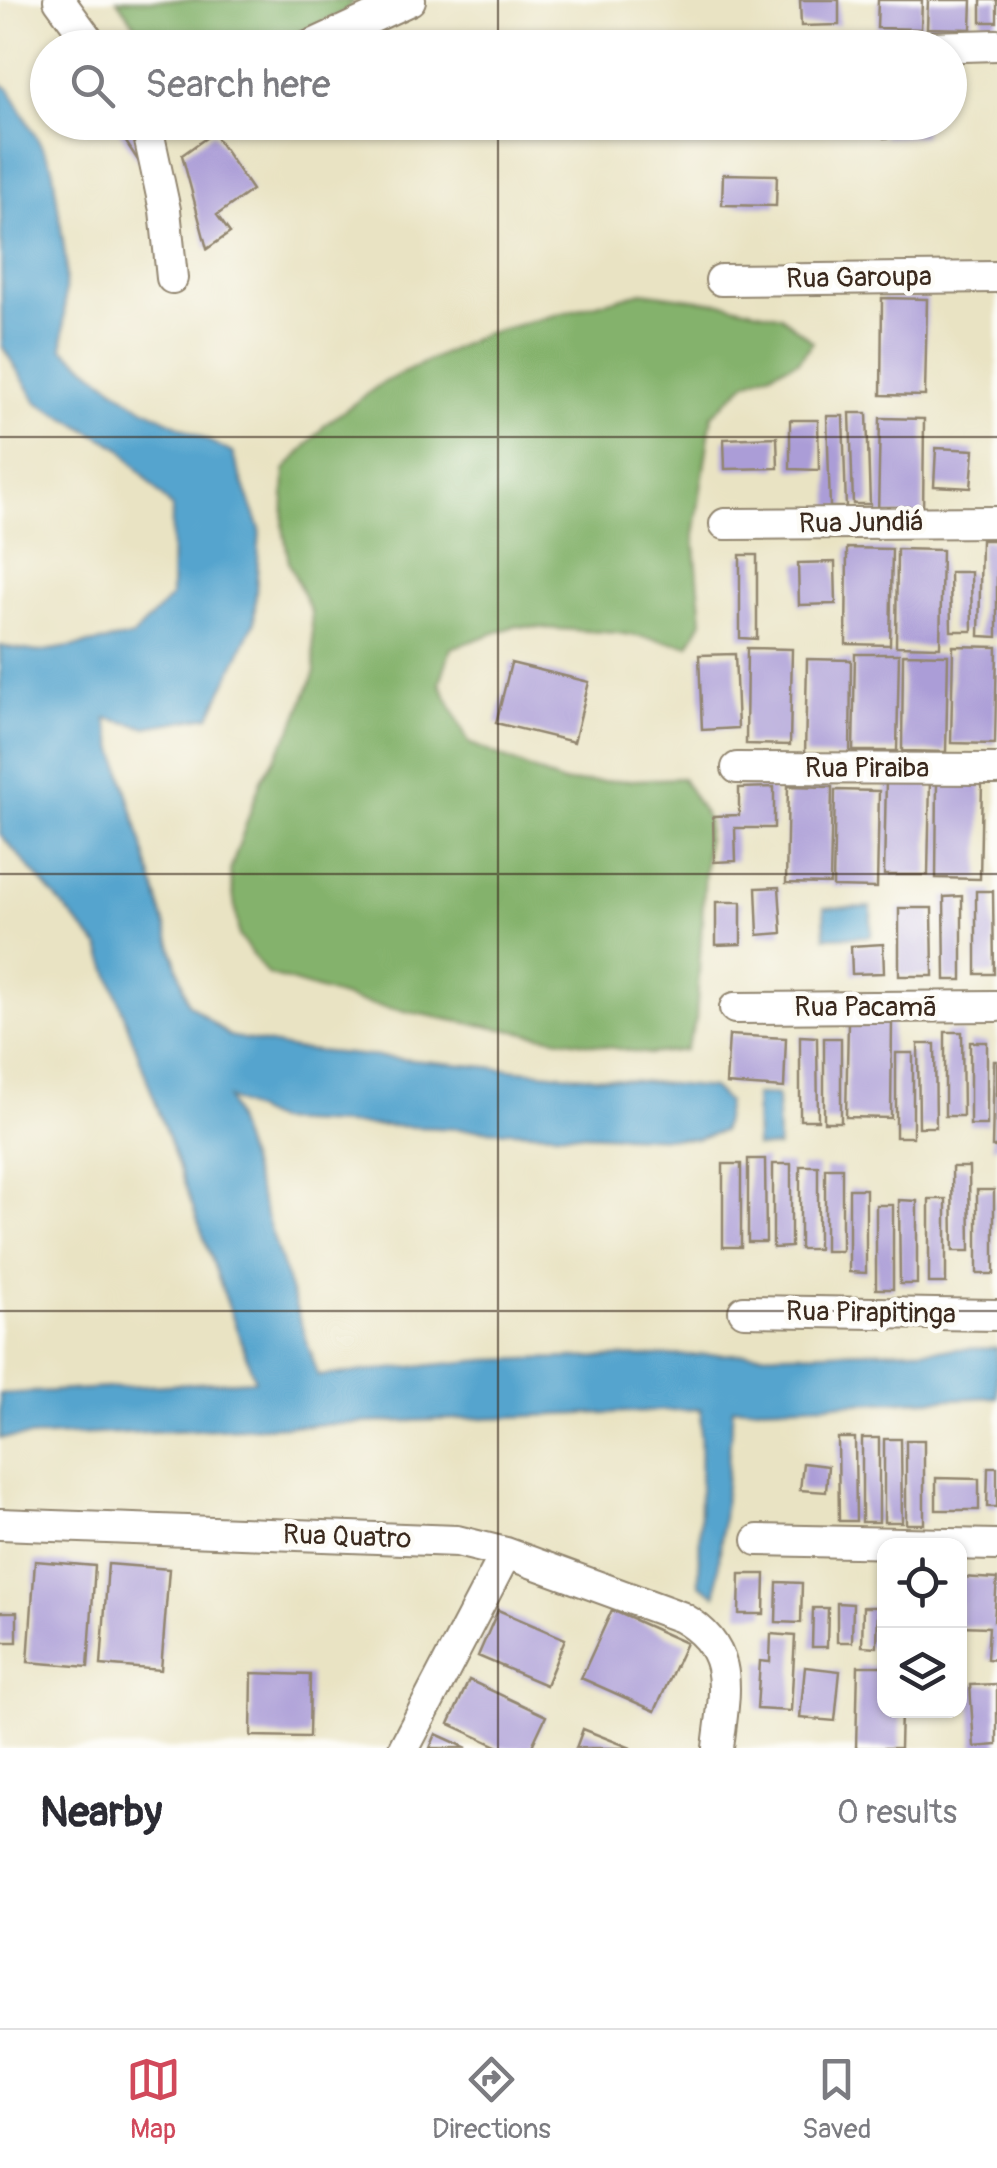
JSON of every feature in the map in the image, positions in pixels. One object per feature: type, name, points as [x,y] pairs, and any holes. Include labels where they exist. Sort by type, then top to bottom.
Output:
[{"type":"street","points":[[60,0],[81,30]]},
{"type":"street","points":[[345,30],[410,0]]},
{"type":"street","points":[[967,47],[997,46]]},
{"type":"street","points":[[150,140],[172,278]]},
{"type":"street","name":"Rua Garoupa","points":[[720,280],[997,277]]},
{"type":"street","name":"Rua Jundiá","points":[[725,524],[997,522]]},
{"type":"street","name":"Rua Piraiba","points":[[736,768],[997,769]]},
{"type":"street","name":"Rua Pacamã","points":[[735,1008],[997,1006]]},
{"type":"street","name":"Rua Pirapitinga","points":[[744,1311],[997,1315]]},
{"type":"street","name":"Rua Quatro","points":[[0,1524],[457,1542],[506,1553],[681,1617],[700,1628],[722,1662],[726,1679],[718,1748]]},
{"type":"street","points":[[758,1540],[997,1545]]},
{"type":"street","points":[[404,1748],[506,1553]]},
{"type":"green space","points":[[117,0],[355,0],[343,13],[304,30],[139,30]]},
{"type":"green space","points":[[642,292],[781,316],[813,342],[798,361],[747,382],[712,415],[694,536],[702,621],[689,645],[618,633],[515,626],[451,648],[440,683],[469,743],[563,783],[682,778],[708,820],[696,1020],[685,1050],[649,1054],[456,1021],[359,1002],[267,974],[239,936],[230,871],[261,780],[293,727],[315,672],[311,612],[289,563],[283,527],[285,470],[326,424],[382,383],[484,334]]},
{"type":"water","points":[[0,83],[9,89],[30,126],[30,140],[38,140],[52,165],[66,262],[63,349],[134,403],[232,453],[260,529],[254,623],[210,716],[146,727],[106,718],[188,1003],[229,1036],[295,1049],[712,1088],[727,1102],[722,1131],[696,1139],[275,1121],[228,1098],[318,1376],[485,1360],[997,1348],[997,1397],[733,1408],[716,1595],[699,1584],[701,1409],[0,1438],[0,1394],[255,1380],[100,948],[0,834],[0,646],[38,652],[132,637],[171,597],[172,508],[120,448],[37,402],[2,346]]},
{"type":"water","points":[[871,907],[871,936],[825,937],[824,908]]},
{"type":"water","points":[[755,1095],[777,1095],[778,1147],[756,1147]]},
{"type":"building","points":[[800,0],[839,0],[839,25],[801,26]]},
{"type":"building","points":[[878,0],[922,0],[921,29],[877,28]]},
{"type":"building","points":[[928,0],[972,0],[971,29],[927,28]]},
{"type":"building","points":[[981,0],[997,0],[997,22],[981,22]]},
{"type":"building","points":[[125,140],[136,140],[141,165]]},
{"type":"building","points":[[203,140],[218,140],[252,190],[217,215],[230,233],[207,249],[182,155]]},
{"type":"building","points":[[723,174],[777,175],[776,206],[722,205]]},
{"type":"building","points":[[882,298],[927,299],[925,396],[881,395]]},
{"type":"building","points":[[850,413],[867,413],[870,504],[853,504]]},
{"type":"building","points":[[827,416],[843,416],[846,507],[830,507]]},
{"type":"building","points":[[880,418],[924,419],[923,516],[878,515]]},
{"type":"building","points":[[790,420],[818,420],[819,470],[790,469]]},
{"type":"building","points":[[777,437],[778,468],[725,469],[724,439]]},
{"type":"building","points":[[936,448],[974,450],[971,488],[934,486]]},
{"type":"building","points":[[981,540],[997,540],[997,637],[979,636]]},
{"type":"building","points":[[847,548],[892,549],[890,645],[846,644]]},
{"type":"building","points":[[897,549],[942,550],[940,647],[896,646]]},
{"type":"building","points":[[740,555],[757,555],[757,639],[740,638]]},
{"type":"building","points":[[835,562],[836,604],[799,605],[798,563]]},
{"type":"building","points":[[950,572],[971,572],[972,631],[951,631]]},
{"type":"building","points":[[953,646],[997,647],[995,744],[951,743]]},
{"type":"building","points":[[747,648],[792,649],[790,745],[746,744]]},
{"type":"building","points":[[735,654],[738,728],[702,730],[699,655]]},
{"type":"building","points":[[855,654],[899,654],[897,751],[853,751]]},
{"type":"building","points":[[903,654],[948,655],[946,752],[902,751]]},
{"type":"building","points":[[807,659],[851,660],[850,757],[805,756]]},
{"type":"building","points":[[511,663],[589,682],[574,742],[496,723]]},
{"type":"building","points":[[886,778],[930,779],[928,875],[884,875]]},
{"type":"building","points":[[937,782],[982,782],[980,879],[936,878]]},
{"type":"building","points":[[788,786],[832,787],[830,884],[786,883]]},
{"type":"building","points":[[774,787],[774,828],[735,828],[736,861],[714,862],[713,816],[739,815],[739,788]]},
{"type":"building","points":[[835,790],[879,791],[877,888],[833,887]]},
{"type":"building","points":[[779,887],[782,933],[758,935],[756,888]]},
{"type":"building","points":[[976,891],[993,891],[994,974],[976,974]]},
{"type":"building","points":[[962,896],[962,980],[945,980],[944,897]]},
{"type":"building","points":[[716,902],[741,902],[741,944],[716,945]]},
{"type":"building","points":[[899,908],[932,908],[933,976],[899,976]]},
{"type":"building","points":[[883,944],[884,973],[852,974],[851,946]]},
{"type":"building","points":[[848,1021],[892,1021],[891,1118],[846,1117]]},
{"type":"building","points":[[945,1032],[962,1032],[963,1116],[945,1116]]},
{"type":"building","points":[[729,1035],[786,1038],[784,1088],[726,1084]]},
{"type":"building","points":[[800,1036],[817,1037],[818,1120],[800,1120]]},
{"type":"building","points":[[824,1038],[841,1038],[841,1122],[824,1122]]},
{"type":"building","points":[[970,1042],[987,1042],[987,1125],[970,1125]]},
{"type":"building","points":[[918,1044],[935,1044],[936,1127],[919,1127]]},
{"type":"building","points":[[896,1053],[913,1053],[913,1137],[896,1137]]},
{"type":"building","points":[[997,1061],[997,1147],[992,1147]]},
{"type":"building","points":[[748,1159],[765,1159],[766,1242],[748,1242]]},
{"type":"building","points":[[723,1164],[741,1164],[741,1247],[723,1247]]},
{"type":"building","points":[[773,1164],[791,1164],[791,1247],[773,1248]]},
{"type":"building","points":[[800,1166],[818,1166],[818,1249],[800,1249]]},
{"type":"building","points":[[952,1167],[969,1167],[970,1251],[953,1251]]},
{"type":"building","points":[[825,1168],[842,1168],[842,1251],[825,1251]]},
{"type":"building","points":[[849,1189],[866,1189],[866,1273],[849,1272]]},
{"type":"building","points":[[977,1190],[994,1190],[994,1274],[977,1274]]},
{"type":"building","points":[[929,1199],[946,1199],[946,1283],[929,1283]]},
{"type":"building","points":[[899,1200],[917,1201],[917,1284],[900,1284]]},
{"type":"building","points":[[876,1205],[893,1205],[893,1289],[876,1289]]},
{"type":"building","points":[[838,1438],[855,1438],[856,1521],[839,1521]]},
{"type":"building","points":[[862,1438],[879,1438],[879,1522],[862,1522]]},
{"type":"building","points":[[884,1439],[901,1439],[902,1522],[884,1522]]},
{"type":"building","points":[[906,1440],[924,1440],[924,1524],[906,1524]]},
{"type":"building","points":[[803,1463],[828,1466],[826,1492],[800,1490]]},
{"type":"building","points":[[988,1467],[997,1467],[997,1507],[987,1507]]},
{"type":"building","points":[[936,1478],[979,1479],[979,1510],[936,1510]]},
{"type":"building","points":[[35,1561],[95,1566],[88,1667],[28,1662]]},
{"type":"building","points":[[108,1564],[169,1569],[161,1670],[101,1665]]},
{"type":"building","points":[[740,1574],[765,1574],[764,1614],[739,1614]]},
{"type":"building","points":[[967,1577],[997,1579],[997,1660],[987,1659],[989,1627],[967,1626]]},
{"type":"building","points":[[777,1582],[802,1583],[801,1623],[776,1622]]},
{"type":"building","points":[[837,1603],[853,1604],[852,1642],[837,1642]]},
{"type":"building","points":[[863,1607],[877,1607],[877,1647],[862,1646]]},
{"type":"building","points":[[813,1608],[828,1608],[827,1647],[812,1647]]},
{"type":"building","points":[[498,1610],[565,1639],[546,1685],[478,1656]]},
{"type":"building","points":[[612,1610],[686,1643],[655,1711],[581,1678]]},
{"type":"building","points":[[0,1612],[17,1612],[17,1642],[0,1642]]},
{"type":"building","points":[[771,1634],[795,1636],[791,1711],[757,1709],[760,1661],[770,1662]]},
{"type":"building","points":[[858,1666],[877,1666],[877,1718],[901,1718],[900,1748],[856,1748]]},
{"type":"building","points":[[805,1667],[840,1671],[835,1721],[800,1718]]},
{"type":"building","points":[[252,1673],[310,1675],[309,1737],[251,1736]]},
{"type":"building","points":[[469,1680],[546,1716],[531,1748],[501,1748],[449,1724]]},
{"type":"building","points":[[997,1684],[997,1745],[974,1747],[970,1685]]},
{"type":"building","points":[[583,1729],[631,1748],[576,1748]]},
{"type":"building","points":[[436,1734],[467,1748],[430,1748]]}]
